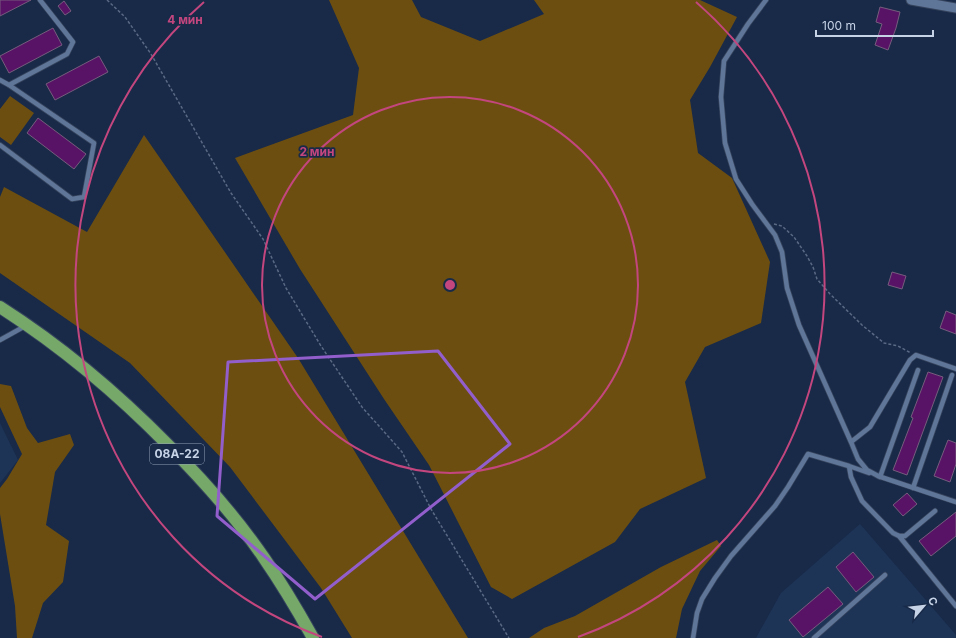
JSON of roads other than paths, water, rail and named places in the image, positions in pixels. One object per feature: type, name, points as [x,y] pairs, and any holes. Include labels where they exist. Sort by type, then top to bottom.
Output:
[{"type":"highway","name":"08А-22","points":[[0,307],[28,325],[78,363],[156,432],[225,507],[264,557],[313,638]]},
{"type":"street","points":[[911,0],[956,8]]},
{"type":"lane","points":[[9,85],[67,54],[73,42],[40,0]]},
{"type":"lane","points":[[766,0],[748,24],[724,61],[721,97],[725,143],[736,179],[775,235],[782,252],[787,288],[799,325],[858,459],[867,470],[880,477]]},
{"type":"lane","points":[[0,80],[94,143],[84,197],[72,199],[0,146]]},
{"type":"lane","points":[[0,340],[28,325]]},
{"type":"lane","points":[[851,442],[870,427],[910,360],[916,355],[956,369]]},
{"type":"lane","points":[[880,477],[918,370]]},
{"type":"lane","points":[[913,488],[952,375]]},
{"type":"lane","points":[[693,638],[697,613],[702,599],[715,578],[731,556],[775,506],[808,454],[849,466],[956,502]]},
{"type":"lane","points":[[849,466],[851,477],[862,501],[893,533],[899,536],[956,606]]},
{"type":"lane","points":[[899,536],[905,536],[935,511]]},
{"type":"lane","points":[[814,638],[885,575]]}]
